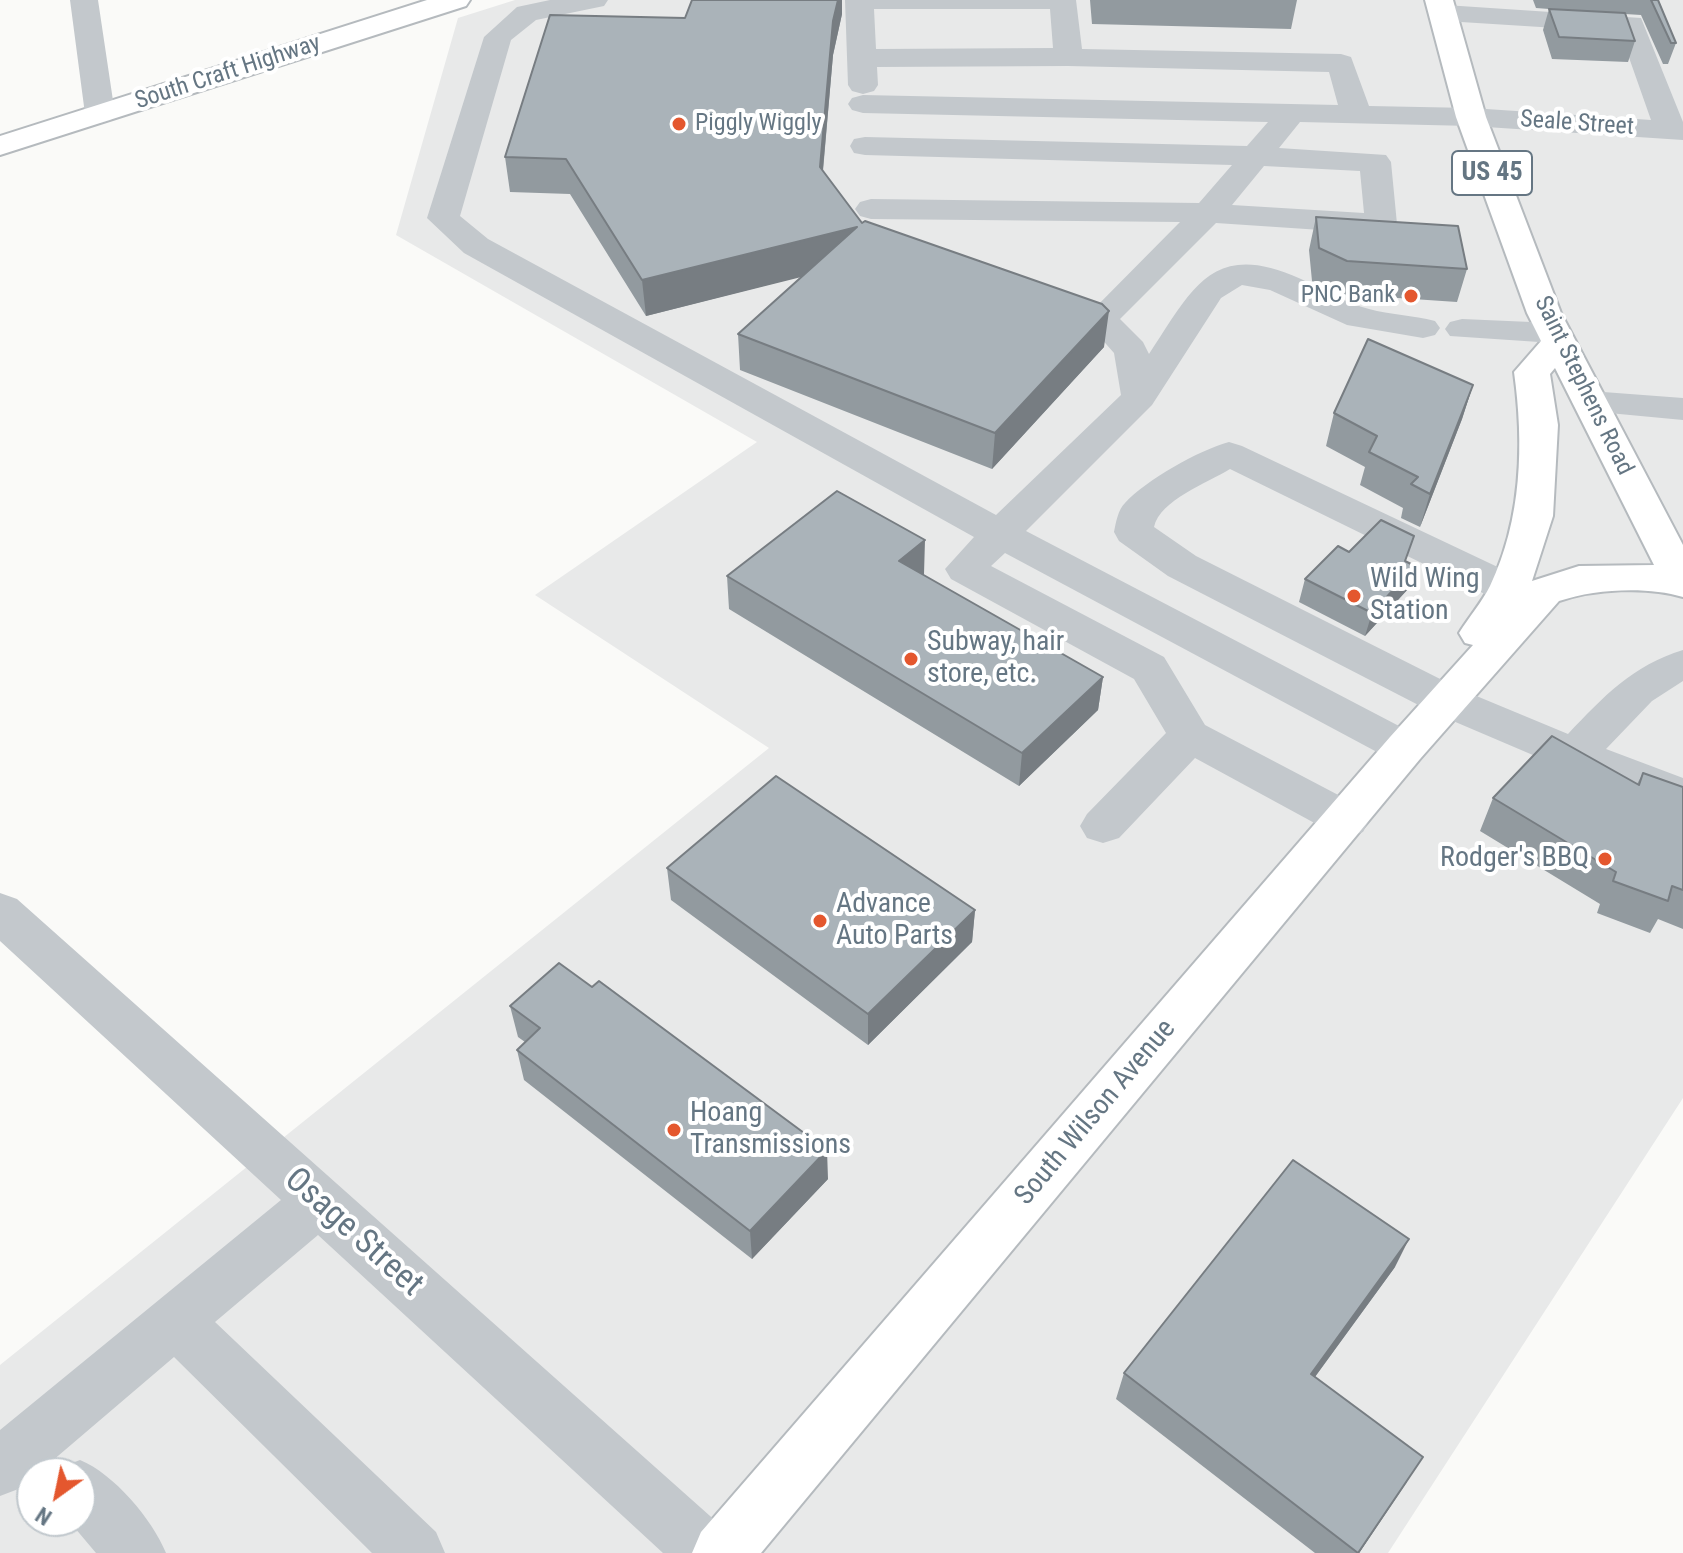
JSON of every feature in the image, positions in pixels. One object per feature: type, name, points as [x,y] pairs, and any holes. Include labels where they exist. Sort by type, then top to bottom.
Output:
[{"type":"main road","name":"South Craft Highway","points":[[0,146],[456,0]]},
{"type":"main road","name":"Saint Stephens Road","points":[[1442,7],[1471,117],[1556,338],[1682,580]]},
{"type":"main road","points":[[1459,688],[1473,643],[1509,589],[1534,516],[1540,425],[1532,372],[1556,338]]},
{"type":"main road","name":"South Wilson Avenue","points":[[722,1553],[1405,748],[1545,591],[1579,580],[1682,580]]},
{"type":"street","points":[[84,0],[100,114]]},
{"type":"street","points":[[594,0],[527,13],[498,37],[443,218],[476,246],[1002,535],[1405,748]]},
{"type":"street","points":[[865,146],[1375,162],[1381,224],[1208,213],[875,223],[865,146],[859,1],[1063,1],[1068,57]]},
{"type":"street","points":[[1442,7],[1631,24],[1677,131]]},
{"type":"street","points":[[862,58],[1068,57],[1341,63],[1356,114]]},
{"type":"street","name":"Seale Street","points":[[863,104],[1471,117],[1677,131]]},
{"type":"street","points":[[1139,397],[1131,350],[1086,314],[1208,213],[1292,113]]},
{"type":"street","points":[[1347,820],[1190,736],[1149,668],[965,569],[1139,397],[1208,291],[1235,275],[1258,275],[1270,279],[1359,318],[1423,328]]},
{"type":"street","points":[[1462,329],[1556,338]]},
{"type":"street","points":[[1590,402],[1683,409]]},
{"type":"street","points":[[1509,589],[1229,454],[1165,490],[1138,512],[1133,532],[1182,566],[1459,688],[1575,755],[1652,787],[1683,795]]},
{"type":"street","points":[[1575,755],[1632,694],[1672,668],[1683,665]]},
{"type":"street","points":[[1103,826],[1190,736]]},
{"type":"street","name":"Osage Street","points":[[0,912],[707,1553]]},
{"type":"street","points":[[35,1457],[175,1321],[318,1202]]},
{"type":"street","points":[[175,1321],[415,1553]]},
{"type":"street","points":[[96,1507],[136,1553]]},
{"type":"shaded area","points":[[515,0],[1683,0],[1683,1098],[1388,1553],[0,1553],[0,1365],[769,748],[535,595],[757,442],[396,235],[458,18]]},
{"type":"building","points":[[692,0],[838,0],[833,21],[820,167],[862,223],[865,221],[1102,304],[1109,311],[995,433],[738,334],[857,227],[642,280],[566,159],[505,157],[550,15],[685,18]]},
{"type":"building","points":[[1651,0],[1658,0],[1676,43],[1671,43]]},
{"type":"building","points":[[1549,9],[1625,13],[1635,41],[1559,37]]},
{"type":"building","points":[[1316,217],[1458,226],[1467,269],[1347,261],[1319,248]]},
{"type":"building","points":[[1368,339],[1473,385],[1430,494],[1411,484],[1418,477],[1369,452],[1377,436],[1334,413]]},
{"type":"building","name":"Subway, hair store, etc.","points":[[837,491],[925,540],[899,561],[1103,677],[1022,753],[727,576]]},
{"type":"building","points":[[1381,520],[1414,536],[1405,561],[1415,566],[1372,613],[1305,579],[1338,546],[1349,552]]},
{"type":"building","points":[[1552,736],[1639,785],[1643,773],[1683,787],[1683,890],[1672,886],[1668,901],[1613,881],[1616,872],[1493,798]]},
{"type":"building","name":"Advance Auto Parts","points":[[776,776],[975,910],[868,1014],[667,868]]},
{"type":"building","name":"Hoang Transmissions","points":[[559,963],[592,987],[599,981],[827,1150],[750,1231],[517,1050],[540,1028],[510,1006]]},
{"type":"building","points":[[1293,1160],[1409,1239],[1311,1374],[1423,1457],[1358,1553],[1124,1373]]},
{"type":"place","name":"Piggly Wiggly","points":[[679,124]]},
{"type":"place","name":"PNC Bank","points":[[1411,296]]},
{"type":"place","name":"Wild Wing Station","points":[[1354,596]]},
{"type":"place","name":"Subway, hair store, etc.","points":[[911,659]]},
{"type":"place","name":"Rodger's BBQ","points":[[1605,859]]},
{"type":"place","name":"Advance Auto Parts","points":[[820,921]]},
{"type":"place","name":"Hoang Transmissions","points":[[674,1130]]}]
